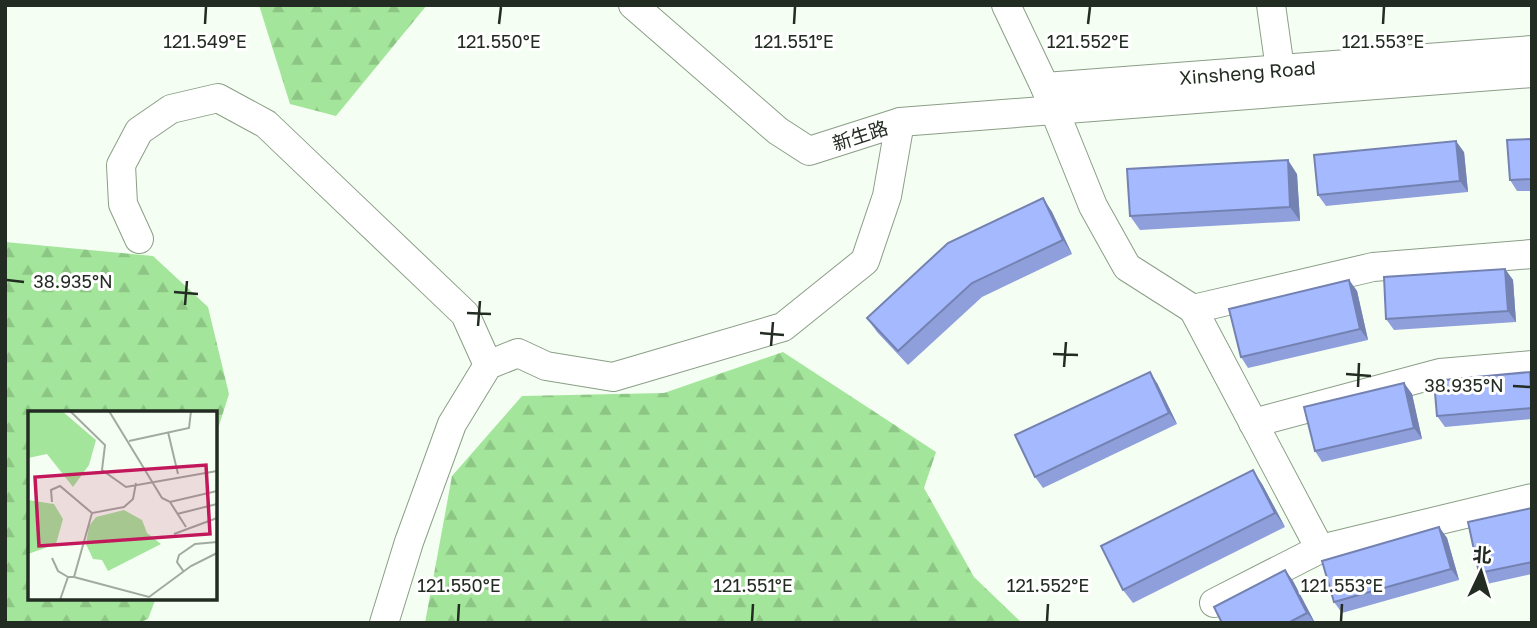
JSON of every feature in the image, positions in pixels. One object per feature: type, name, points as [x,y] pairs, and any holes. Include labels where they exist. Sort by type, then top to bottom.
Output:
[{"type":"street","name":"新生路","points":[[633,5],[778,131],[809,151],[900,122],[1050,98]]},
{"type":"street","points":[[1006,5],[1050,98],[1093,206],[1127,267],[1193,309],[1320,550]]},
{"type":"street","points":[[1271,5],[1280,69]]},
{"type":"street","name":"Xinsheng Road","points":[[1050,98],[1280,69],[1532,50]]},
{"type":"street","name":"Xinsheng Road","points":[[1050,98],[1532,73]]},
{"type":"street","points":[[139,239],[123,204],[121,165],[139,131],[171,109],[218,98],[266,124],[465,314],[488,365]]},
{"type":"street","points":[[384,623],[409,542],[452,424],[488,365],[519,353],[546,366],[613,377],[783,327],[865,261],[887,196],[900,122]]},
{"type":"street","points":[[1193,309],[1373,267],[1532,254]]},
{"type":"street","points":[[1253,423],[1440,373],[1532,365]]},
{"type":"street","points":[[1214,603],[1320,550],[1532,498]]},
{"type":"green space","points":[[259,5],[427,5],[336,116],[290,104]]},
{"type":"green space","points":[[5,242],[153,256],[208,307],[229,394],[217,432],[217,411],[28,411],[28,600],[155,600],[148,619],[138,623],[5,623]]},
{"type":"green space","points":[[783,352],[936,452],[924,488],[974,577],[1022,623],[425,623],[452,476],[522,396],[664,393]]},
{"type":"building","points":[[1532,139],[1532,179],[1510,180],[1507,140]]},
{"type":"building","points":[[1456,141],[1460,181],[1318,195],[1314,155]]},
{"type":"building","points":[[1288,160],[1290,207],[1130,216],[1127,169]]},
{"type":"building","points":[[1043,198],[1063,240],[972,283],[898,351],[867,318],[948,243]]},
{"type":"building","points":[[1505,269],[1508,311],[1386,319],[1384,277]]},
{"type":"building","points":[[1349,280],[1360,329],[1241,357],[1229,309]]},
{"type":"building","points":[[1150,372],[1169,413],[1035,477],[1015,435]]},
{"type":"building","points":[[1530,372],[1532,408],[1437,416],[1434,381]]},
{"type":"building","points":[[1404,383],[1414,428],[1315,451],[1304,407]]},
{"type":"building","points":[[1253,470],[1275,513],[1123,590],[1101,546]]},
{"type":"building","points":[[1532,508],[1532,562],[1479,573],[1468,522]]},
{"type":"building","points":[[1439,527],[1451,569],[1334,602],[1322,561]]},
{"type":"building","points":[[1285,570],[1307,613],[1288,623],[1222,623],[1214,607]]}]
